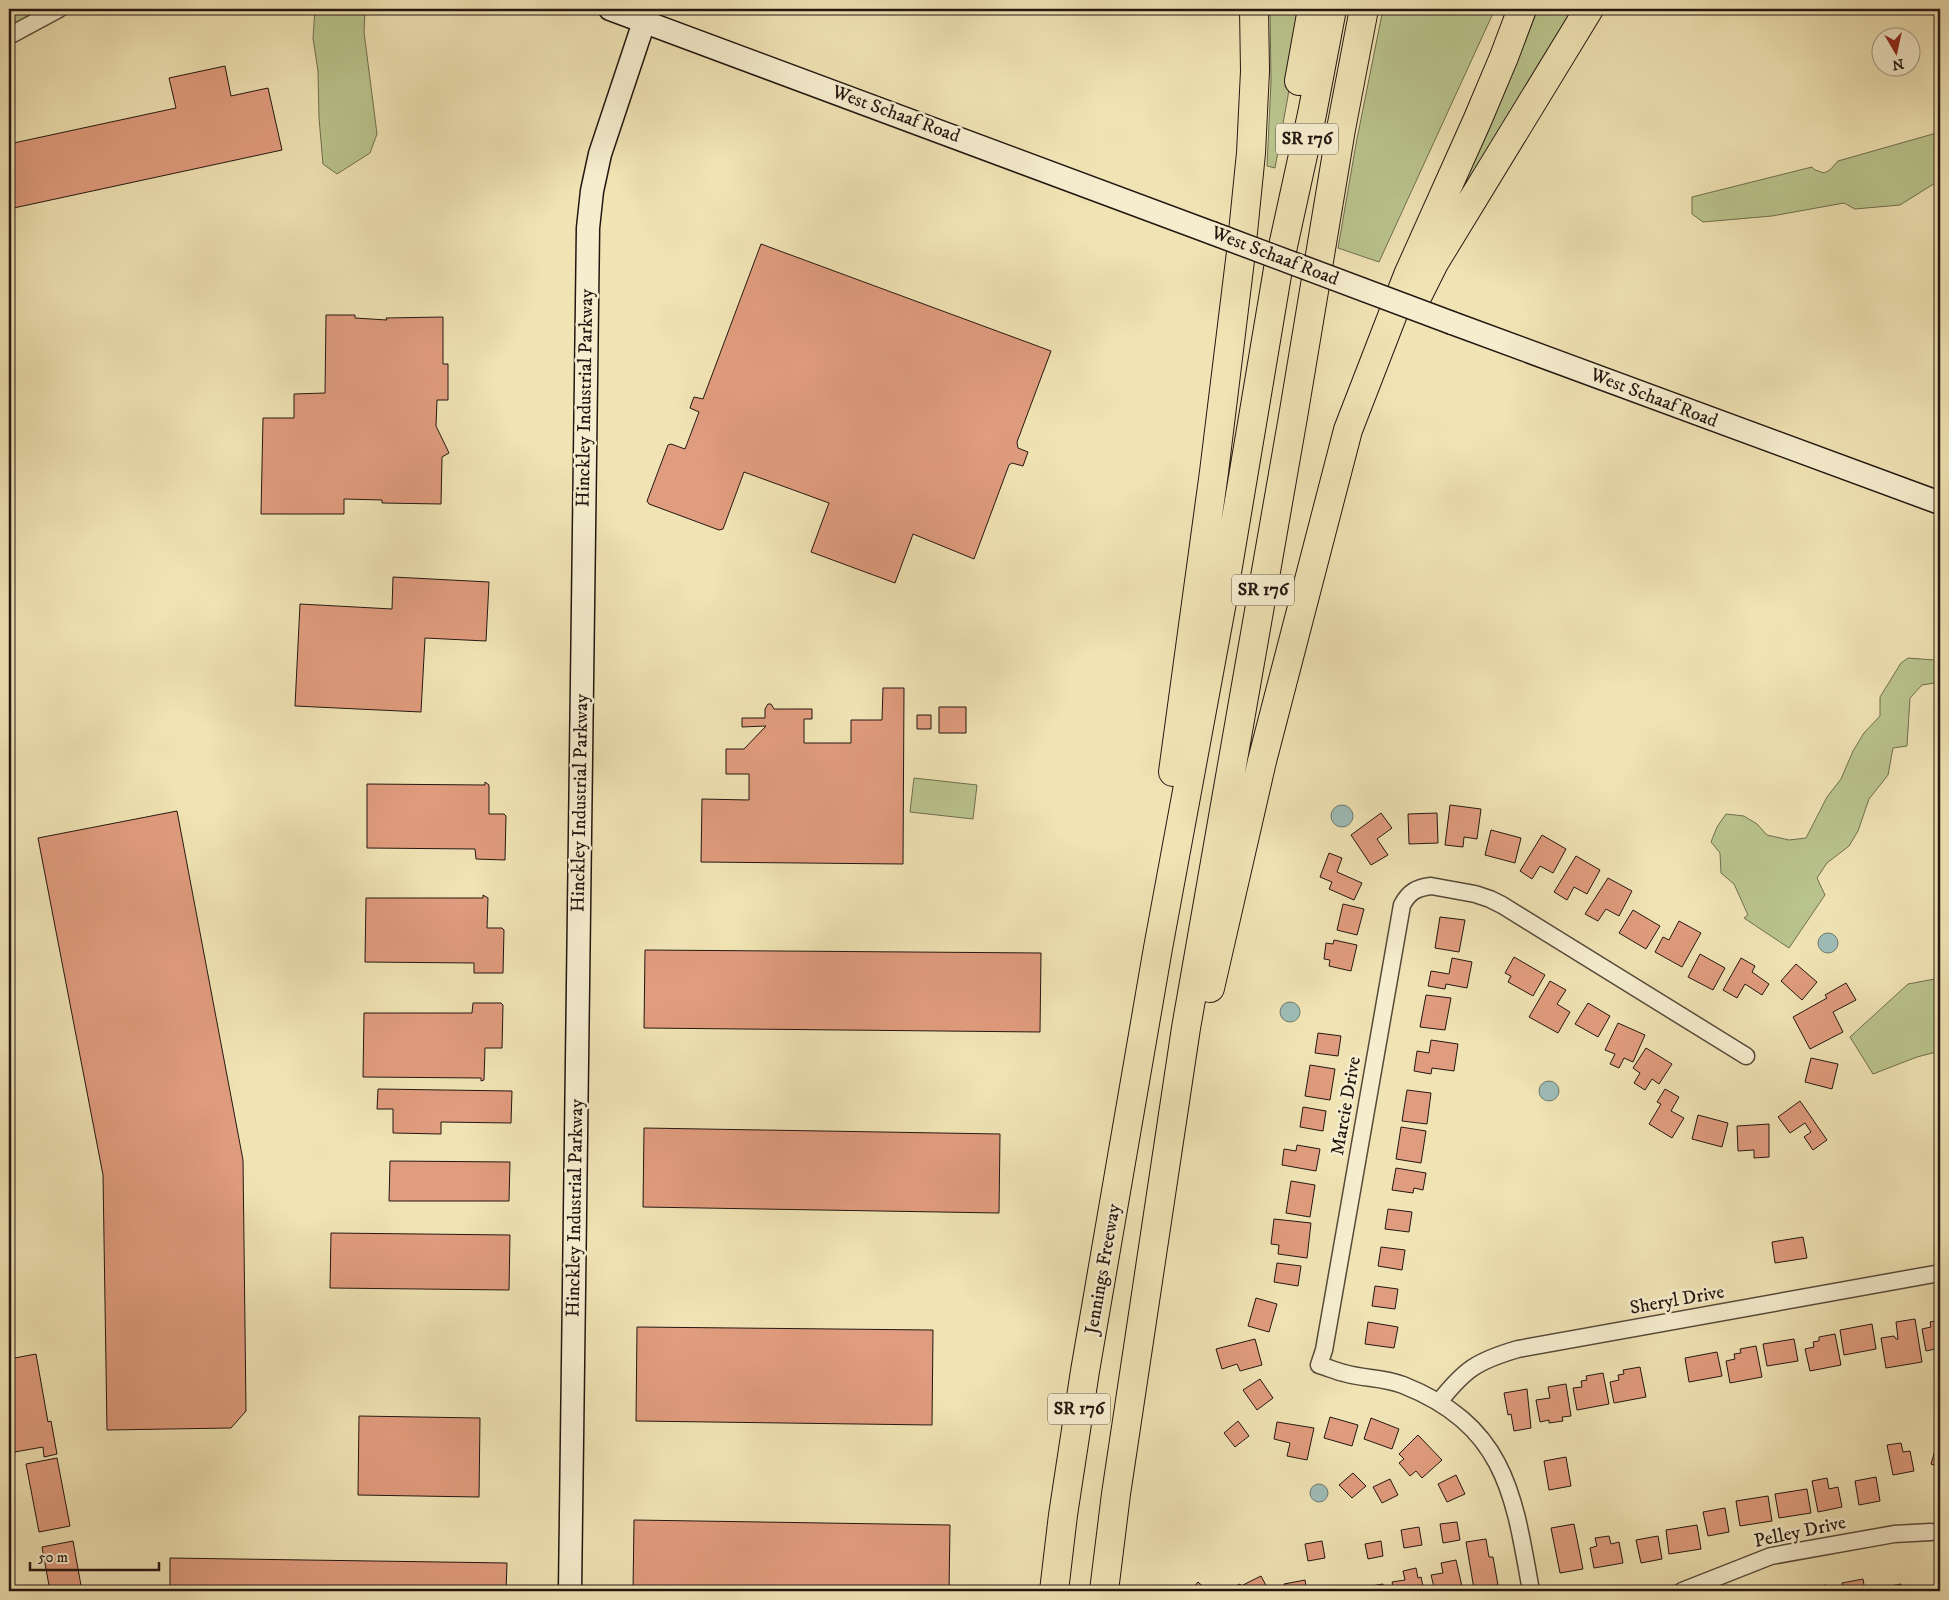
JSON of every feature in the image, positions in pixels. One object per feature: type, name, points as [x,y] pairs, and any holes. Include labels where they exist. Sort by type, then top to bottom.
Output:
[{"type":"highway","points":[[1158,948],[1163,843],[1214,472],[1251,153],[1255,71],[1254,9]]},
{"type":"highway","points":[[1278,269],[1284,195],[1296,103],[1312,9]]},
{"type":"highway","name":"SR 176","points":[[1158,948],[1225,583],[1278,269],[1312,114],[1332,9]]},
{"type":"highway","name":"SR 176","points":[[1104,1591],[1116,1494],[1186,1028],[1364,9]]},
{"type":"highway","points":[[1166,1171],[1262,761],[1348,430],[1408,275],[1504,57],[1522,9]]},
{"type":"highway","points":[[1318,544],[1352,447],[1397,336],[1434,263],[1589,9]]},
{"type":"highway","name":"Jennings Freeway","points":[[1054,1591],[1063,1515],[1085,1371],[1158,948]]},
{"type":"street","points":[[9,36],[58,9]]},
{"type":"street","name":"West Schaaf Road","points":[[610,9],[1940,503]]},
{"type":"street","name":"Hinckley Industrial Parkway","points":[[570,1591],[588,228],[592,191],[600,154],[644,22]]},
{"type":"street","name":"Marcie Drive","points":[[1531,1591],[1519,1522],[1507,1482],[1497,1461],[1470,1428],[1439,1402],[1390,1381],[1344,1374],[1319,1364],[1324,1350],[1399,918],[1406,896],[1414,890],[1431,886],[1490,899],[1746,1056]]},
{"type":"street","name":"Sheryl Drive","points":[[1439,1402],[1460,1377],[1476,1364],[1518,1349],[1940,1274]]},
{"type":"street","name":"Pelley Drive","points":[[1682,1591],[1771,1556],[1894,1534],[1931,1532]]},
{"type":"green space","points":[[9,9],[59,9],[9,36]]},
{"type":"green space","points":[[315,9],[365,9],[364,32],[377,134],[370,153],[337,174],[323,164],[319,118],[318,71],[313,38]]},
{"type":"green space","points":[[1270,9],[1299,9],[1288,96],[1275,168],[1267,166],[1271,82]]},
{"type":"green space","points":[[1383,9],[1495,9],[1379,262],[1338,248],[1356,144]]},
{"type":"green space","points":[[1538,9],[1582,9],[1472,183],[1464,179],[1503,95]]},
{"type":"green space","points":[[1940,132],[1940,180],[1900,205],[1855,209],[1844,203],[1772,216],[1703,222],[1692,214],[1692,197],[1812,167],[1824,173],[1830,170],[1838,161]]},
{"type":"green space","points":[[1908,658],[1934,660],[1940,663],[1940,682],[1922,685],[1910,698],[1907,746],[1893,748],[1888,775],[1869,799],[1858,831],[1849,846],[1827,863],[1817,878],[1825,895],[1789,948],[1744,918],[1748,915],[1734,884],[1721,873],[1720,853],[1711,842],[1717,827],[1726,814],[1744,816],[1757,824],[1767,835],[1789,840],[1806,838],[1827,797],[1841,779],[1853,751],[1864,733],[1880,716],[1880,697],[1901,663]]},
{"type":"green space","points":[[914,778],[977,785],[973,819],[910,812]]},
{"type":"green space","points":[[1940,978],[1940,1051],[1917,1057],[1873,1074],[1850,1037],[1908,984]]},
{"type":"water","points":[[1342,805],[1350,808],[1353,816],[1350,824],[1342,827],[1334,824],[1331,816],[1334,808]]},
{"type":"water","points":[[1828,933],[1835,936],[1838,943],[1835,950],[1828,953],[1821,950],[1818,943],[1821,936]]},
{"type":"water","points":[[1290,1002],[1297,1005],[1300,1012],[1297,1019],[1290,1022],[1283,1019],[1280,1012],[1283,1005]]},
{"type":"water","points":[[1549,1081],[1556,1084],[1559,1091],[1556,1098],[1549,1101],[1542,1098],[1539,1091],[1542,1084]]},
{"type":"water","points":[[1315,1484],[1323,1484],[1328,1489],[1326,1500],[1315,1502],[1310,1497],[1310,1489]]},
{"type":"building","points":[[225,66],[231,96],[268,88],[282,150],[9,209],[9,144],[176,108],[169,78]]},
{"type":"building","points":[[761,244],[1051,351],[1017,442],[1018,448],[1028,452],[1023,466],[1012,463],[1009,465],[974,559],[913,534],[895,583],[811,552],[829,503],[744,472],[723,529],[719,530],[649,504],[647,501],[668,445],[671,444],[685,449],[699,412],[690,408],[692,402],[694,397],[703,399]]},
{"type":"building","points":[[326,315],[355,315],[355,318],[387,320],[386,318],[443,317],[443,364],[448,364],[448,400],[437,400],[436,426],[449,453],[442,457],[441,504],[382,503],[382,500],[344,499],[344,514],[261,514],[263,418],[294,418],[294,394],[325,393]]},
{"type":"building","points":[[393,577],[489,582],[486,641],[425,638],[421,712],[295,706],[300,604],[392,609]]},
{"type":"building","points":[[883,688],[904,688],[903,864],[701,862],[702,799],[749,800],[749,774],[726,774],[726,749],[744,749],[766,726],[742,727],[742,718],[765,718],[765,709],[768,704],[771,704],[774,709],[812,709],[812,719],[804,719],[804,743],[851,743],[851,720],[882,720]]},
{"type":"building","points":[[939,707],[966,707],[966,733],[939,733]]},
{"type":"building","points":[[917,715],[931,715],[931,729],[917,729]]},
{"type":"building","points":[[485,782],[489,785],[489,814],[504,814],[506,816],[505,860],[476,859],[475,849],[367,848],[367,784],[485,785]]},
{"type":"building","points":[[1450,805],[1481,809],[1477,839],[1464,837],[1463,847],[1445,845]]},
{"type":"building","points":[[177,811],[243,1160],[246,1411],[231,1428],[107,1430],[103,1175],[38,838]]},
{"type":"building","points":[[1381,813],[1392,828],[1377,839],[1388,855],[1371,865],[1351,835]]},
{"type":"building","points":[[1437,813],[1438,843],[1409,844],[1408,814]]},
{"type":"building","points":[[1491,830],[1521,838],[1515,863],[1485,855]]},
{"type":"building","points":[[1542,835],[1566,849],[1553,873],[1540,866],[1532,879],[1520,871]]},
{"type":"building","points":[[1329,853],[1342,858],[1337,872],[1362,883],[1354,900],[1329,889],[1332,882],[1320,877]]},
{"type":"building","points":[[1576,856],[1600,870],[1587,894],[1574,887],[1567,900],[1554,892]]},
{"type":"building","points":[[1608,878],[1632,891],[1619,916],[1606,909],[1598,921],[1585,914]]},
{"type":"building","points":[[483,895],[488,898],[487,928],[502,928],[504,930],[503,973],[474,973],[474,963],[365,962],[366,898],[483,898]]},
{"type":"building","points":[[1343,904],[1364,909],[1357,935],[1337,930]]},
{"type":"building","points":[[1633,910],[1660,926],[1646,949],[1619,933]]},
{"type":"building","points":[[1440,917],[1465,920],[1459,952],[1435,948]]},
{"type":"building","points":[[1679,921],[1701,933],[1682,967],[1655,952],[1663,937],[1669,940]]},
{"type":"building","points":[[1334,940],[1357,945],[1351,971],[1329,966],[1330,960],[1324,959],[1326,943],[1333,944]]},
{"type":"building","points":[[645,950],[1041,953],[1040,1032],[644,1028]]},
{"type":"building","points":[[1700,954],[1725,968],[1713,990],[1688,977]]},
{"type":"building","points":[[1514,957],[1545,975],[1533,996],[1508,982],[1511,976],[1505,973]]},
{"type":"building","points":[[1452,958],[1472,962],[1467,988],[1446,984],[1445,989],[1428,986],[1431,971],[1449,974]]},
{"type":"building","points":[[1741,958],[1755,966],[1752,972],[1769,984],[1762,995],[1745,984],[1737,998],[1723,990]]},
{"type":"building","points":[[1796,964],[1817,982],[1802,1000],[1781,981]]},
{"type":"building","points":[[1550,981],[1566,990],[1557,1004],[1570,1012],[1558,1033],[1529,1017]]},
{"type":"building","points":[[1846,983],[1856,1000],[1833,1012],[1843,1032],[1810,1049],[1793,1017],[1827,998],[1825,995]]},
{"type":"building","points":[[1426,995],[1451,998],[1445,1030],[1420,1027]]},
{"type":"building","points":[[473,1003],[501,1003],[503,1005],[502,1048],[485,1048],[484,1080],[481,1081],[481,1078],[363,1077],[364,1013],[472,1013]]},
{"type":"building","points":[[1588,1003],[1610,1016],[1598,1037],[1575,1024]]},
{"type":"building","points":[[1618,1023],[1645,1035],[1633,1062],[1624,1058],[1619,1068],[1610,1064],[1615,1054],[1605,1050]]},
{"type":"building","points":[[1318,1033],[1341,1036],[1338,1056],[1315,1053]]},
{"type":"building","points":[[1431,1040],[1458,1044],[1454,1071],[1432,1068],[1431,1074],[1414,1071],[1417,1051],[1429,1053]]},
{"type":"building","points":[[1646,1048],[1672,1064],[1659,1084],[1652,1079],[1645,1090],[1634,1083],[1640,1073],[1633,1068]]},
{"type":"building","points":[[1811,1058],[1838,1064],[1832,1089],[1805,1082]]},
{"type":"building","points":[[1310,1065],[1335,1069],[1330,1100],[1305,1096]]},
{"type":"building","points":[[378,1089],[512,1091],[511,1123],[441,1122],[441,1134],[393,1133],[393,1109],[377,1109]]},
{"type":"building","points":[[1665,1089],[1679,1097],[1671,1111],[1684,1118],[1672,1138],[1649,1124],[1661,1104],[1657,1102]]},
{"type":"building","points":[[1407,1090],[1431,1093],[1427,1124],[1402,1121]]},
{"type":"building","points":[[1800,1101],[1827,1140],[1813,1150],[1804,1137],[1811,1132],[1805,1123],[1790,1133],[1778,1117]]},
{"type":"building","points":[[1303,1107],[1326,1111],[1323,1131],[1300,1127]]},
{"type":"building","points":[[1698,1115],[1728,1123],[1722,1147],[1692,1139]]},
{"type":"building","points":[[1769,1124],[1769,1157],[1754,1158],[1754,1150],[1738,1151],[1737,1126]]},
{"type":"building","points":[[1401,1127],[1426,1131],[1421,1163],[1396,1159]]},
{"type":"building","points":[[644,1128],[1000,1134],[999,1213],[643,1207]]},
{"type":"building","points":[[1297,1145],[1320,1149],[1316,1171],[1282,1165],[1284,1149],[1296,1151]]},
{"type":"building","points":[[390,1161],[510,1162],[509,1201],[389,1201]]},
{"type":"building","points":[[1396,1168],[1426,1173],[1423,1190],[1414,1188],[1413,1193],[1392,1190]]},
{"type":"building","points":[[1291,1181],[1315,1185],[1310,1217],[1286,1213]]},
{"type":"building","points":[[1388,1209],[1412,1212],[1409,1232],[1385,1229]]},
{"type":"building","points":[[1274,1219],[1311,1223],[1307,1258],[1278,1254],[1279,1245],[1271,1244]]},
{"type":"building","points":[[331,1233],[510,1235],[509,1290],[330,1288]]},
{"type":"building","points":[[1803,1237],[1807,1258],[1775,1263],[1772,1242]]},
{"type":"building","points":[[1381,1247],[1405,1250],[1402,1270],[1378,1266]]},
{"type":"building","points":[[1277,1263],[1301,1266],[1298,1286],[1274,1282]]},
{"type":"building","points":[[1375,1286],[1398,1289],[1395,1309],[1372,1306]]},
{"type":"building","points":[[1256,1298],[1277,1304],[1269,1332],[1248,1326]]},
{"type":"building","points":[[1940,1316],[1940,1348],[1926,1351],[1922,1329],[1931,1327],[1930,1322],[1936,1321],[1935,1317]]},
{"type":"building","points":[[1915,1319],[1922,1362],[1886,1368],[1881,1338],[1894,1336],[1898,1339],[1896,1322]]},
{"type":"building","points":[[1368,1322],[1398,1327],[1394,1348],[1365,1344]]},
{"type":"building","points":[[1872,1324],[1876,1349],[1844,1355],[1840,1330]]},
{"type":"building","points":[[637,1327],[933,1330],[932,1425],[636,1421]]},
{"type":"building","points":[[1835,1334],[1841,1365],[1810,1371],[1805,1349],[1814,1347],[1813,1342],[1819,1341],[1819,1337]]},
{"type":"building","points":[[1255,1339],[1262,1365],[1240,1371],[1237,1364],[1222,1369],[1216,1349]]},
{"type":"building","points":[[1794,1339],[1798,1361],[1767,1366],[1763,1344]]},
{"type":"building","points":[[1756,1346],[1762,1377],[1730,1383],[1726,1361],[1735,1359],[1734,1354],[1741,1353],[1740,1349]]},
{"type":"building","points":[[1717,1352],[1722,1376],[1689,1382],[1685,1358]]},
{"type":"building","points":[[36,1354],[48,1422],[51,1421],[57,1454],[44,1457],[43,1447],[9,1453],[9,1359]]},
{"type":"building","points":[[1640,1367],[1646,1397],[1614,1403],[1610,1382],[1619,1380],[1618,1375],[1624,1374],[1623,1370]]},
{"type":"building","points":[[1603,1373],[1609,1404],[1577,1410],[1573,1388],[1582,1387],[1581,1381],[1587,1380],[1586,1376]]},
{"type":"building","points":[[1260,1379],[1273,1398],[1257,1410],[1243,1390]]},
{"type":"building","points":[[1566,1384],[1571,1416],[1562,1417],[1563,1421],[1549,1423],[1549,1420],[1540,1422],[1536,1400],[1550,1398],[1548,1387]]},
{"type":"building","points":[[1527,1389],[1531,1428],[1514,1431],[1511,1414],[1508,1415],[1504,1393]]},
{"type":"building","points":[[359,1416],[480,1418],[479,1497],[358,1495]]},
{"type":"building","points":[[1330,1417],[1358,1425],[1352,1446],[1324,1438]]},
{"type":"building","points":[[1371,1418],[1399,1429],[1392,1449],[1364,1439]]},
{"type":"building","points":[[1238,1421],[1249,1436],[1235,1447],[1224,1433]]},
{"type":"building","points":[[1277,1422],[1314,1428],[1307,1460],[1287,1456],[1290,1443],[1274,1439]]},
{"type":"building","points":[[1418,1435],[1442,1460],[1422,1478],[1416,1471],[1410,1476],[1399,1463],[1404,1459],[1399,1454]]},
{"type":"building","points":[[1901,1443],[1903,1452],[1910,1451],[1914,1471],[1893,1475],[1887,1445]]},
{"type":"building","points":[[1937,1444],[1940,1445],[1940,1467],[1931,1464]]},
{"type":"building","points":[[1566,1457],[1571,1486],[1549,1490],[1544,1461]]},
{"type":"building","points":[[57,1458],[70,1526],[39,1532],[26,1464]]},
{"type":"building","points":[[1353,1473],[1366,1486],[1352,1498],[1339,1485]]},
{"type":"building","points":[[1456,1475],[1465,1494],[1447,1502],[1438,1484]]},
{"type":"building","points":[[1876,1477],[1880,1501],[1859,1505],[1855,1481]]},
{"type":"building","points":[[1827,1478],[1829,1489],[1838,1487],[1842,1507],[1818,1512],[1812,1481]]},
{"type":"building","points":[[1390,1479],[1398,1495],[1382,1503],[1373,1487]]},
{"type":"building","points":[[1807,1489],[1811,1513],[1779,1518],[1775,1494]]},
{"type":"building","points":[[1768,1496],[1772,1521],[1740,1526],[1736,1501]]},
{"type":"building","points":[[1725,1508],[1729,1532],[1708,1536],[1703,1512]]},
{"type":"building","points":[[634,1520],[950,1525],[949,1591],[633,1591]]},
{"type":"building","points":[[1457,1522],[1460,1540],[1443,1543],[1440,1524]]},
{"type":"building","points":[[1574,1524],[1583,1569],[1560,1573],[1551,1528]]},
{"type":"building","points":[[1697,1525],[1701,1549],[1669,1554],[1666,1530]]},
{"type":"building","points":[[1419,1527],[1422,1545],[1404,1548],[1401,1530]]},
{"type":"building","points":[[1609,1536],[1611,1544],[1619,1542],[1623,1563],[1594,1568],[1590,1548],[1597,1546],[1595,1538]]},
{"type":"building","points":[[1658,1536],[1662,1559],[1641,1563],[1636,1540]]},
{"type":"building","points":[[1486,1539],[1489,1557],[1493,1557],[1498,1585],[1474,1589],[1466,1542]]},
{"type":"building","points":[[73,1541],[82,1591],[50,1591],[42,1547]]},
{"type":"building","points":[[1322,1541],[1325,1558],[1308,1561],[1305,1544]]},
{"type":"building","points":[[1381,1541],[1383,1556],[1368,1559],[1365,1544]]},
{"type":"building","points":[[170,1558],[507,1563],[506,1591],[170,1591]]},
{"type":"building","points":[[1456,1560],[1463,1591],[1435,1591],[1431,1575],[1443,1573],[1441,1563]]},
{"type":"building","points":[[1416,1568],[1418,1578],[1421,1577],[1424,1591],[1394,1591],[1392,1582],[1405,1580],[1403,1571]]},
{"type":"building","points":[[1261,1576],[1269,1591],[1226,1591],[1240,1584],[1241,1586]]},
{"type":"building","points":[[1863,1579],[1865,1591],[1843,1591],[1842,1583]]},
{"type":"building","points":[[1305,1580],[1307,1591],[1286,1591],[1284,1584]]},
{"type":"building","points":[[1198,1582],[1208,1591],[1190,1591]]},
{"type":"building","points":[[1383,1584],[1384,1591],[1354,1591],[1354,1589]]},
{"type":"building","points":[[1901,1584],[1902,1591],[1880,1591],[1879,1588]]},
{"type":"building","points":[[1826,1585],[1827,1591],[1797,1591],[1797,1590]]}]
